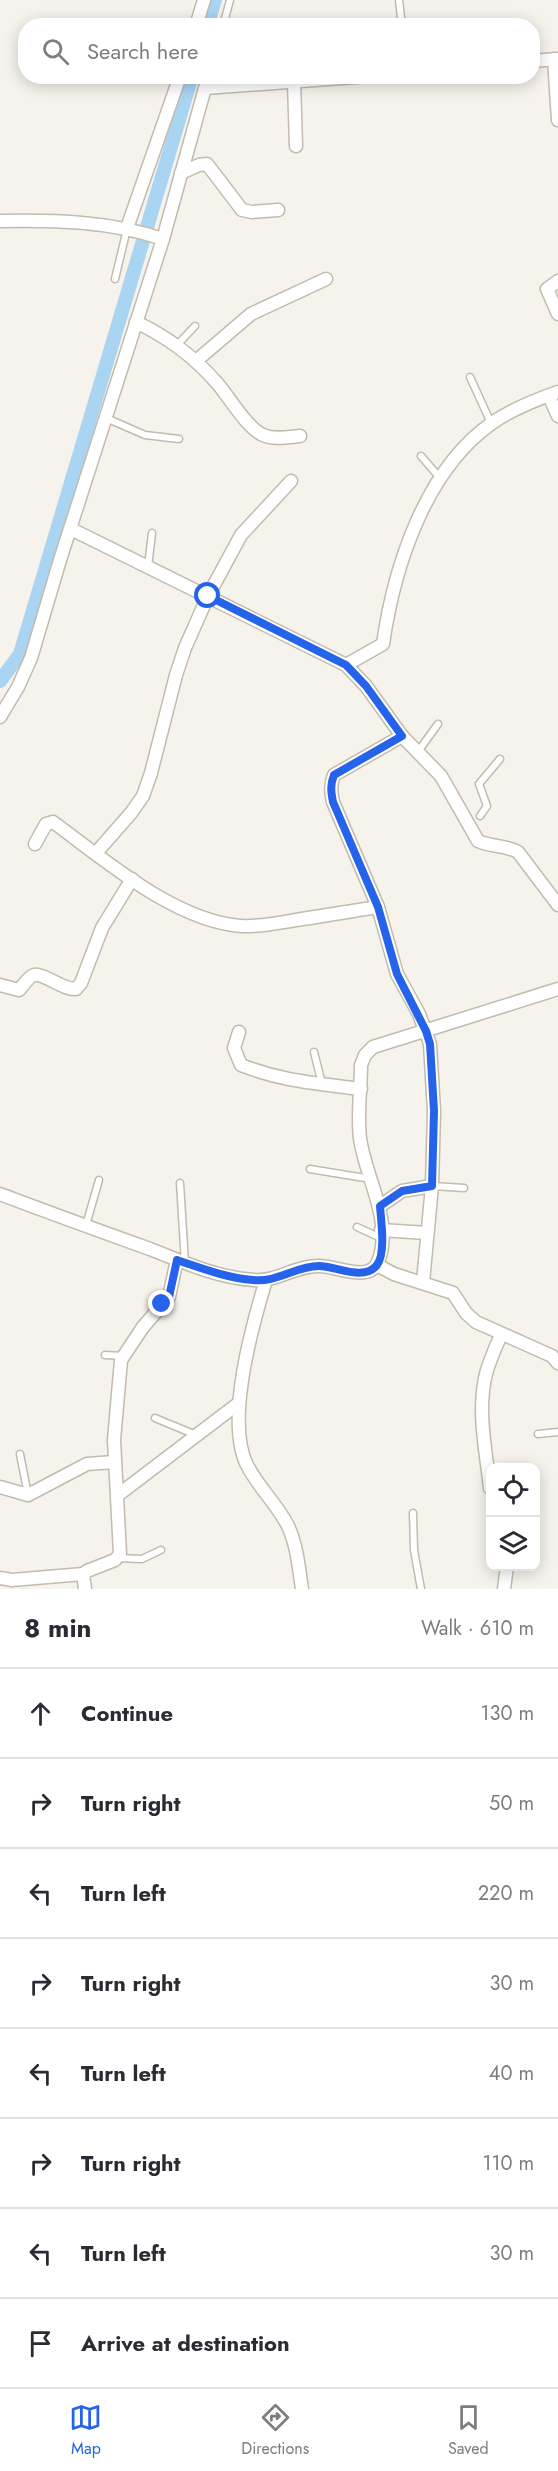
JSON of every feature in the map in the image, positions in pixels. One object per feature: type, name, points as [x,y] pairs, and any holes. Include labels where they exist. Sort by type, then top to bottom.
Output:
[{"type":"street","points":[[198,18],[204,0]]},
{"type":"street","points":[[540,60],[556,59],[558,120]]},
{"type":"street","points":[[132,230],[178,84]]},
{"type":"street","points":[[0,717],[18,687],[31,658],[136,322],[205,84]]},
{"type":"street","points":[[294,84],[296,146]]},
{"type":"street","points":[[181,173],[207,164],[242,210],[252,212],[278,210]]},
{"type":"street","points":[[0,221],[67,220],[132,230],[159,238]]},
{"type":"street","points":[[196,361],[251,314],[326,279]]},
{"type":"street","points":[[558,281],[547,289],[558,314]]},
{"type":"street","points":[[136,322],[177,345],[196,361],[252,426],[263,435],[278,438],[300,436]]},
{"type":"street","points":[[346,665],[383,644],[389,601],[408,540],[440,478],[461,452],[491,423],[525,404],[553,394],[558,416]]},
{"type":"street","points":[[96,853],[143,796],[152,773],[176,675],[208,596],[241,535],[291,481]]},
{"type":"street","points":[[71,529],[346,665],[366,686],[402,736],[441,776],[471,823],[478,842],[509,847],[518,852],[558,905]]},
{"type":"street","points":[[402,736],[334,775],[331,782],[333,802],[378,907],[397,974],[426,1031],[430,1044],[434,1111],[432,1186],[423,1282]]},
{"type":"street","points":[[35,844],[49,822],[53,822],[132,879],[176,906],[208,918],[241,926],[278,923],[378,907]]},
{"type":"street","points":[[0,985],[19,990],[30,977],[37,975],[70,990],[76,989],[81,983],[102,928],[132,879]]},
{"type":"street","points":[[0,1194],[181,1261],[238,1278],[266,1280],[308,1266],[323,1266],[359,1273],[371,1270],[377,1265],[382,1234],[380,1206],[360,1137],[361,1065],[364,1055],[374,1047],[558,989]]},
{"type":"street","points":[[239,1032],[234,1048],[241,1065],[280,1078],[361,1089]]},
{"type":"street","points":[[380,1206],[402,1191],[432,1186]]},
{"type":"street","points":[[382,1234],[427,1233]]},
{"type":"street","points":[[0,1578],[12,1580],[83,1574],[118,1557],[121,1547],[114,1462],[121,1360],[143,1327],[169,1297],[181,1261]]},
{"type":"street","points":[[377,1265],[394,1274],[453,1293],[476,1322],[558,1359]]},
{"type":"street","points":[[266,1280],[255,1320],[239,1403],[239,1434],[246,1464],[288,1527],[295,1547],[302,1589]]},
{"type":"street","points":[[487,1463],[482,1399],[487,1371],[501,1335]]},
{"type":"street","points":[[118,1495],[239,1403]]},
{"type":"street","points":[[0,1487],[28,1495],[87,1464],[114,1462]]},
{"type":"street","points":[[504,1589],[506,1571]]},
{"type":"street","points":[[83,1574],[85,1589]]},
{"type":"lane","points":[[225,18],[230,0]]},
{"type":"lane","points":[[399,0],[401,18]]},
{"type":"lane","points":[[115,279],[132,230]]},
{"type":"lane","points":[[177,345],[195,326]]},
{"type":"lane","points":[[470,378],[491,423]]},
{"type":"lane","points":[[106,418],[145,435],[179,439]]},
{"type":"lane","points":[[421,456],[440,478]]},
{"type":"lane","points":[[148,567],[152,533]]},
{"type":"lane","points":[[417,753],[438,724]]},
{"type":"lane","points":[[480,816],[487,806],[479,784],[500,759]]},
{"type":"lane","points":[[314,1052],[322,1084]]},
{"type":"lane","points":[[310,1169],[371,1179]]},
{"type":"lane","points":[[86,1226],[99,1180]]},
{"type":"lane","points":[[180,1183],[181,1261]]},
{"type":"lane","points":[[432,1186],[464,1188]]},
{"type":"lane","points":[[357,1227],[382,1234]]},
{"type":"lane","points":[[105,1355],[123,1356]]},
{"type":"lane","points":[[155,1418],[196,1435]]},
{"type":"lane","points":[[538,1434],[558,1432]]},
{"type":"lane","points":[[20,1454],[28,1495]]},
{"type":"lane","points":[[413,1513],[414,1550],[421,1589]]},
{"type":"lane","points":[[118,1557],[142,1559],[161,1550]]},
{"type":"waterway","points":[[209,18],[215,0]]},
{"type":"waterway","points":[[0,681],[20,654],[190,84]]},
{"type":"route","points":[[162,1304],[169,1297],[177,1260],[221,1274],[256,1281],[266,1280],[308,1266],[323,1266],[359,1273],[371,1270],[377,1265],[382,1238],[380,1206],[402,1191],[432,1186],[434,1111],[430,1044],[419,1014],[397,974],[389,953],[378,907],[333,802],[331,791],[334,775],[402,736],[366,686],[346,665],[208,596]]}]
